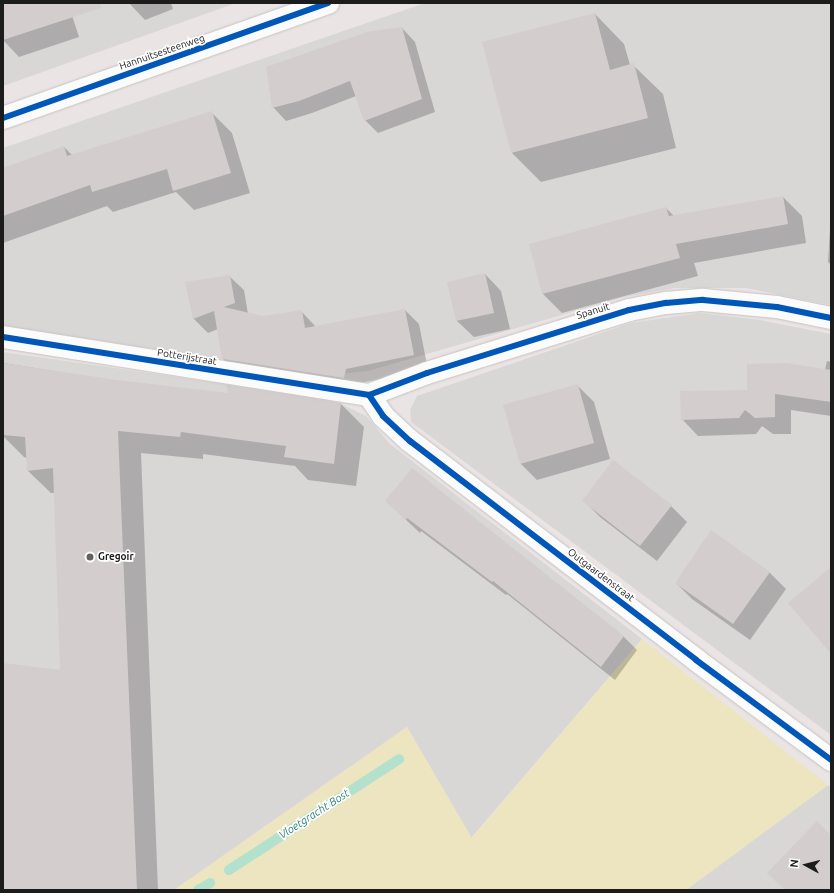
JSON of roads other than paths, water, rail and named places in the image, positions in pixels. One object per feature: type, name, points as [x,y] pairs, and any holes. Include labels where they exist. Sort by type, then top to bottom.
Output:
[{"type":"street","name":"Hannuitsesteenweg","points":[[3,118],[328,3]]},
{"type":"street","name":"Spanuit","points":[[369,395],[427,373],[629,310],[703,300],[777,307],[831,318]]},
{"type":"street","name":"Potterijstraat","points":[[3,337],[369,395]]},
{"type":"street","name":"Outgaardenstraat","points":[[369,395],[383,416],[410,441],[696,660],[831,760]]},
{"type":"waterway","name":"Vloetgracht Bost","points":[[229,870],[399,759]]},
{"type":"waterway","name":"Vloetgracht Bost","points":[[198,890],[210,883]]},
{"type":"place","name":"Gregoir","points":[[90,557]]}]
